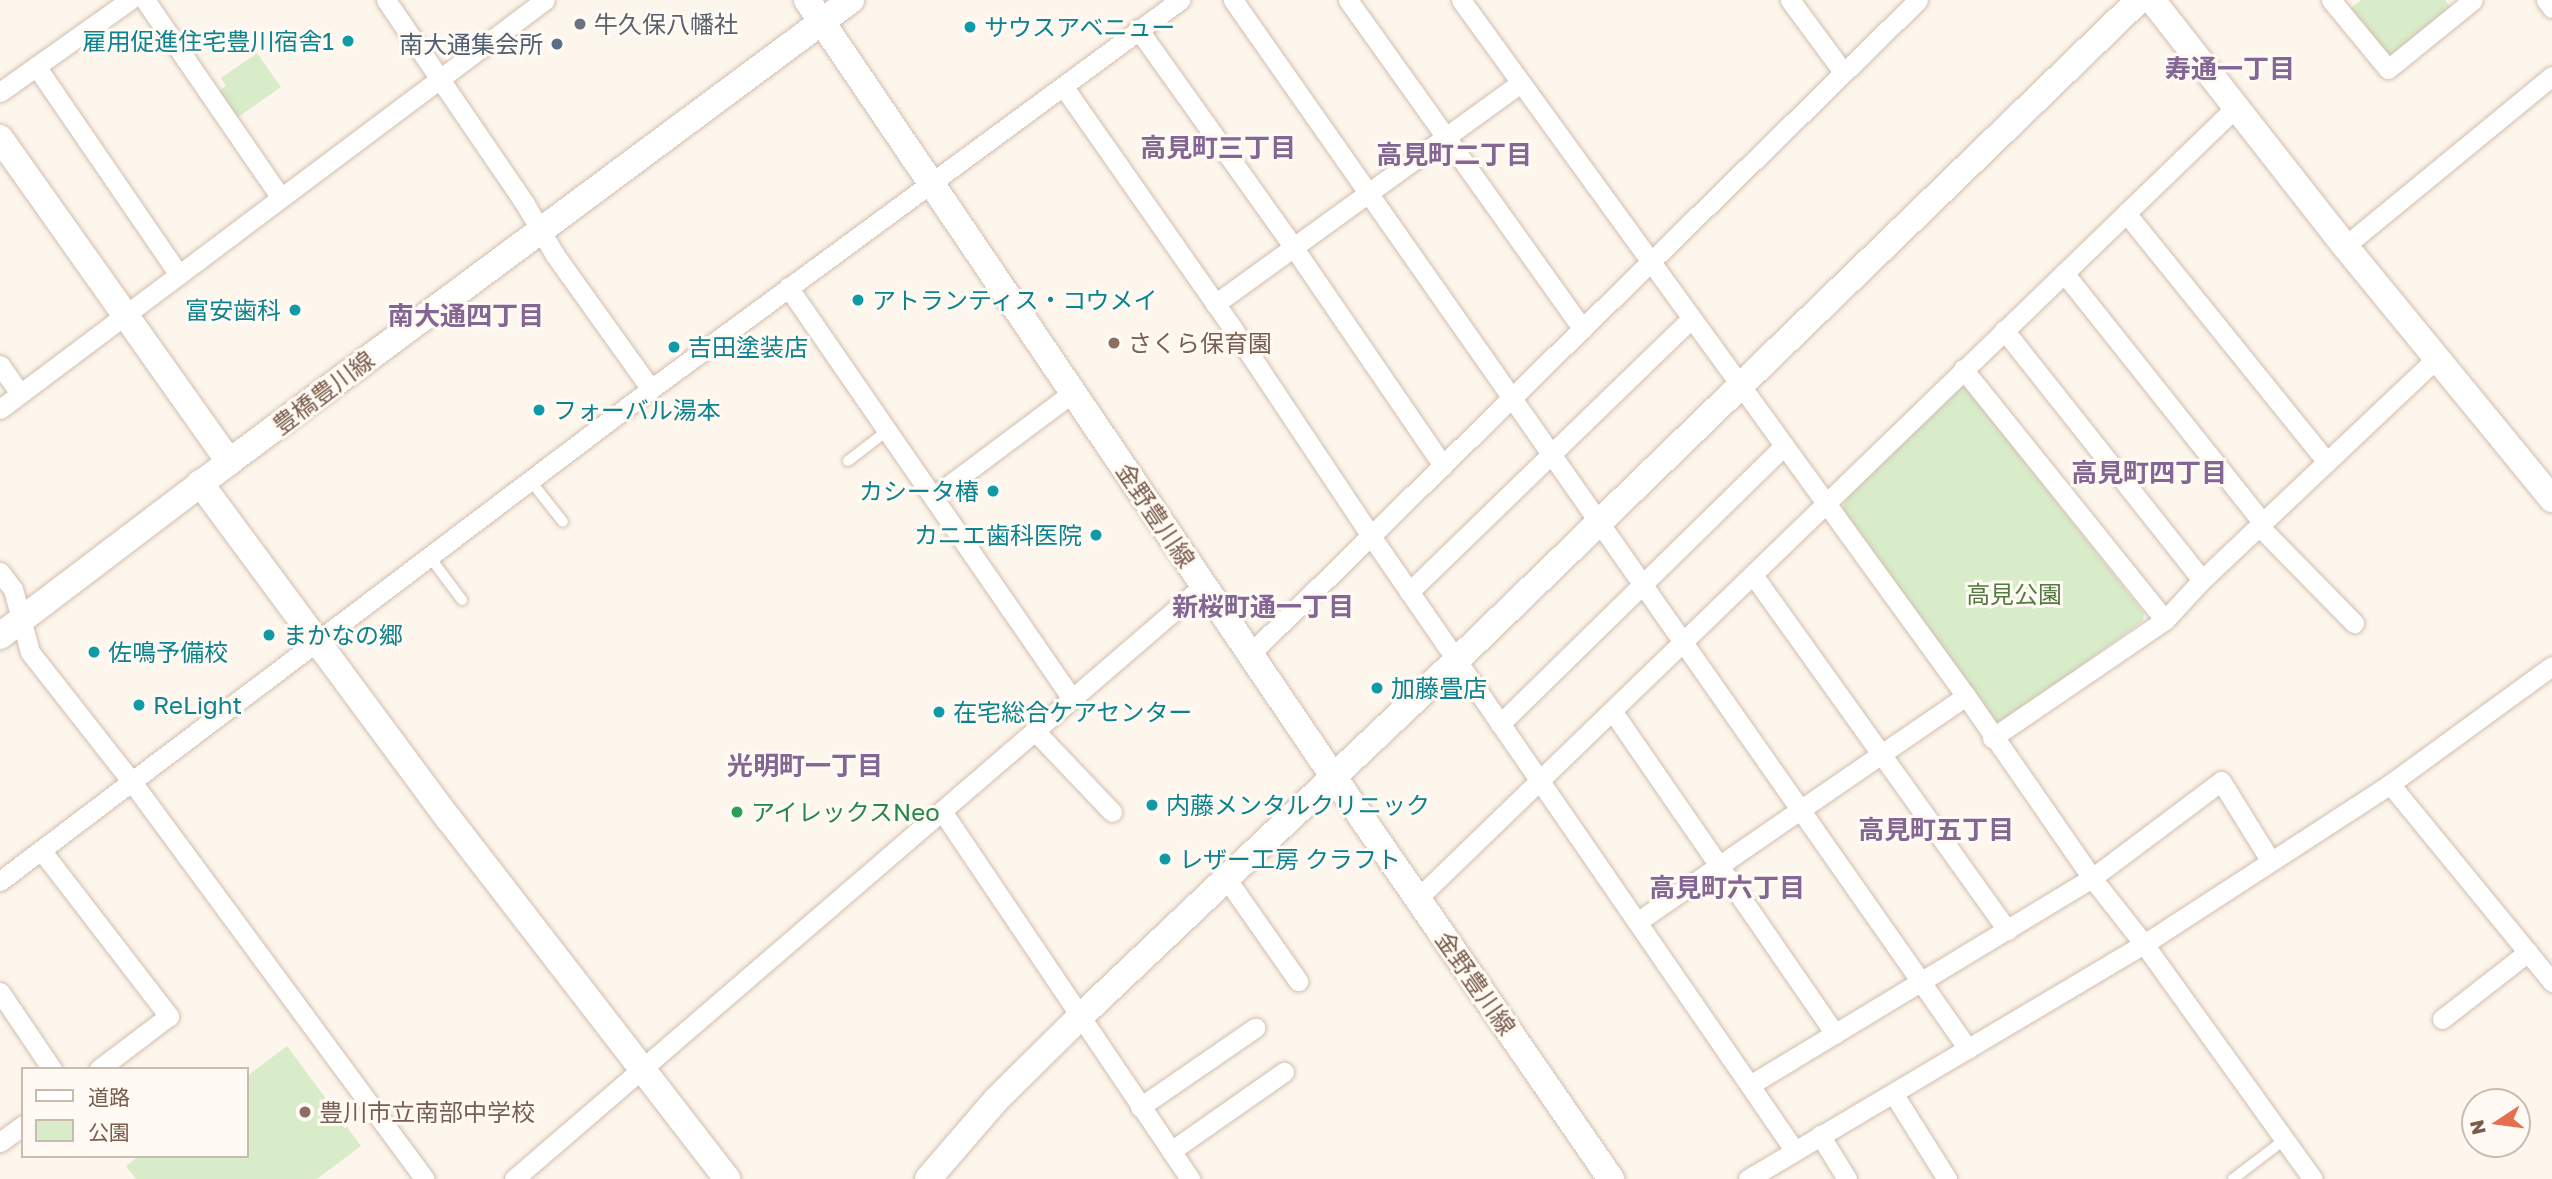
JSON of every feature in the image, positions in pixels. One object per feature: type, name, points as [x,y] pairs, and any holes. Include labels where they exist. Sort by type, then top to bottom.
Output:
[{"type":"street","points":[[0,92],[130,0]]},
{"type":"street","points":[[145,0],[281,198]]},
{"type":"street","points":[[386,0],[651,388]]},
{"type":"street","points":[[0,409],[545,0]]},
{"type":"street","name":"豊橋豊川線","points":[[0,636],[200,483],[541,230],[814,11],[851,0]]},
{"type":"street","points":[[0,881],[651,388],[1180,0]]},
{"type":"street","points":[[1233,0],[1596,522],[1968,1049]]},
{"type":"street","points":[[1348,0],[1583,329]]},
{"type":"street","points":[[1461,0],[1966,696],[2092,878],[2144,944],[2313,1179]]},
{"type":"street","points":[[1790,0],[1843,72]]},
{"type":"street","points":[[1251,653],[1918,0]]},
{"type":"street","points":[[928,1179],[996,1100],[1079,1018],[1457,660],[1596,522],[2139,0]]},
{"type":"street","points":[[2151,0],[2345,246],[2552,499]]},
{"type":"street","points":[[2331,0],[2388,69],[2473,0]]},
{"type":"street","points":[[2546,0],[2552,8]]},
{"type":"street","name":"金野豊川線","points":[[814,11],[1333,776],[1611,1179]]},
{"type":"street","points":[[1138,29],[1294,248],[1443,466]]},
{"type":"street","points":[[36,66],[179,275]]},
{"type":"street","points":[[2345,246],[2552,76]]},
{"type":"street","points":[[1215,304],[1520,83]]},
{"type":"street","points":[[1063,86],[1795,1151]]},
{"type":"street","points":[[1418,898],[1541,782],[1963,369],[2236,107]]},
{"type":"street","points":[[0,138],[123,316],[229,462]]},
{"type":"street","points":[[2126,214],[2327,462]]},
{"type":"street","points":[[2064,273],[2261,525],[2354,623]]},
{"type":"street","points":[[788,287],[1071,697]]},
{"type":"street","points":[[1409,592],[1691,318]]},
{"type":"street","points":[[2004,330],[2203,580]]},
{"type":"street","points":[[1993,738],[2165,620],[2203,580],[2436,359]]},
{"type":"street","points":[[0,365],[20,394]]},
{"type":"street","points":[[1963,369],[2165,620]]},
{"type":"street","points":[[933,496],[1072,393]]},
{"type":"street","points":[[1500,724],[1784,446]]},
{"type":"street","points":[[200,483],[449,819],[727,1179]]},
{"type":"street","points":[[0,572],[13,589],[30,652],[132,782],[425,1179]]},
{"type":"street","points":[[1753,575],[2007,930]]},
{"type":"street","points":[[514,1179],[1071,697],[1204,586]]},
{"type":"street","points":[[1748,1179],[2144,944],[2390,784],[2552,666]]},
{"type":"street","points":[[1637,922],[1966,696]]},
{"type":"street","points":[[1613,712],[1835,1034]]},
{"type":"street","points":[[1034,730],[1112,812]]},
{"type":"street","points":[[1749,1086],[2092,878],[2221,781],[2270,860]]},
{"type":"street","points":[[2390,784],[2552,982]]},
{"type":"street","points":[[942,811],[1190,1179]]},
{"type":"street","points":[[41,850],[169,1017],[102,1067]]},
{"type":"street","points":[[1226,878],[1298,981]]},
{"type":"street","points":[[2442,1019],[2528,952]]},
{"type":"street","points":[[0,992],[51,1067]]},
{"type":"street","points":[[1140,1107],[1255,1028]]},
{"type":"street","points":[[1171,1151],[1284,1072]]},
{"type":"street","points":[[1893,1093],[1947,1179]]},
{"type":"street","points":[[0,1142],[21,1126]]},
{"type":"street","points":[[1821,1135],[1847,1179]]},
{"type":"lane","points":[[848,461],[887,430]]},
{"type":"lane","points":[[530,480],[563,522]]},
{"type":"lane","points":[[429,556],[462,600]]},
{"type":"lane","points":[[2233,1179],[2284,1140]]},
{"type":"green space","points":[[2361,0],[2445,0],[2451,8],[2389,58],[2349,10]]},
{"type":"green space","points":[[257,53],[281,87],[237,118],[219,91],[226,86],[221,78]]},
{"type":"green space","name":"高見公園","points":[[1956,387],[1966,387],[2144,613],[2143,621],[2000,724],[1994,722],[1843,509],[1845,500]]},
{"type":"green space","points":[[287,1046],[361,1146],[317,1179],[136,1179],[126,1166],[136,1158],[248,1158],[248,1075]]},
{"type":"place","name":"牛久保八幡社","points":[[580,24]]},
{"type":"place","name":"サウスアベニュー","points":[[970,27]]},
{"type":"place","name":"雇用促進住宅豊川宿舎1","points":[[348,41]]},
{"type":"place","name":"南大通集会所","points":[[557,44]]},
{"type":"place","name":"アトランティス・コウメイ","points":[[858,300]]},
{"type":"place","name":"富安歯科","points":[[295,310]]},
{"type":"place","name":"さくら保育園","points":[[1114,343]]},
{"type":"place","name":"吉田塗装店","points":[[674,347]]},
{"type":"place","name":"フォーバル湯本","points":[[539,410]]},
{"type":"place","name":"カシータ椿","points":[[993,491]]},
{"type":"place","name":"カニエ歯科医院","points":[[1096,535]]},
{"type":"place","name":"まかなの郷","points":[[269,635]]},
{"type":"place","name":"佐鳴予備校","points":[[94,652]]},
{"type":"place","name":"加藤畳店","points":[[1377,688]]},
{"type":"place","name":"ReLight","points":[[139,705]]},
{"type":"place","name":"在宅総合ケアセンター","points":[[939,712]]},
{"type":"place","name":"内藤メンタルクリニック","points":[[1152,805]]},
{"type":"place","name":"アイレックスNeo","points":[[737,812]]},
{"type":"place","name":"レザー工房 クラフト","points":[[1165,859]]},
{"type":"place","name":"豊川市立南部中学校","points":[[305,1112]]},
{"type":"district","name":"寿通一丁目","points":[[2230,69]]},
{"type":"district","name":"高見町三丁目","points":[[1218,148]]},
{"type":"district","name":"高見町二丁目","points":[[1454,155]]},
{"type":"district","name":"南大通四丁目","points":[[466,316]]},
{"type":"district","name":"高見町四丁目","points":[[2149,473]]},
{"type":"district","name":"新桜町通一丁目","points":[[1263,607]]},
{"type":"district","name":"光明町一丁目","points":[[805,766]]},
{"type":"district","name":"高見町五丁目","points":[[1936,830]]},
{"type":"district","name":"高見町六丁目","points":[[1727,888]]}]
